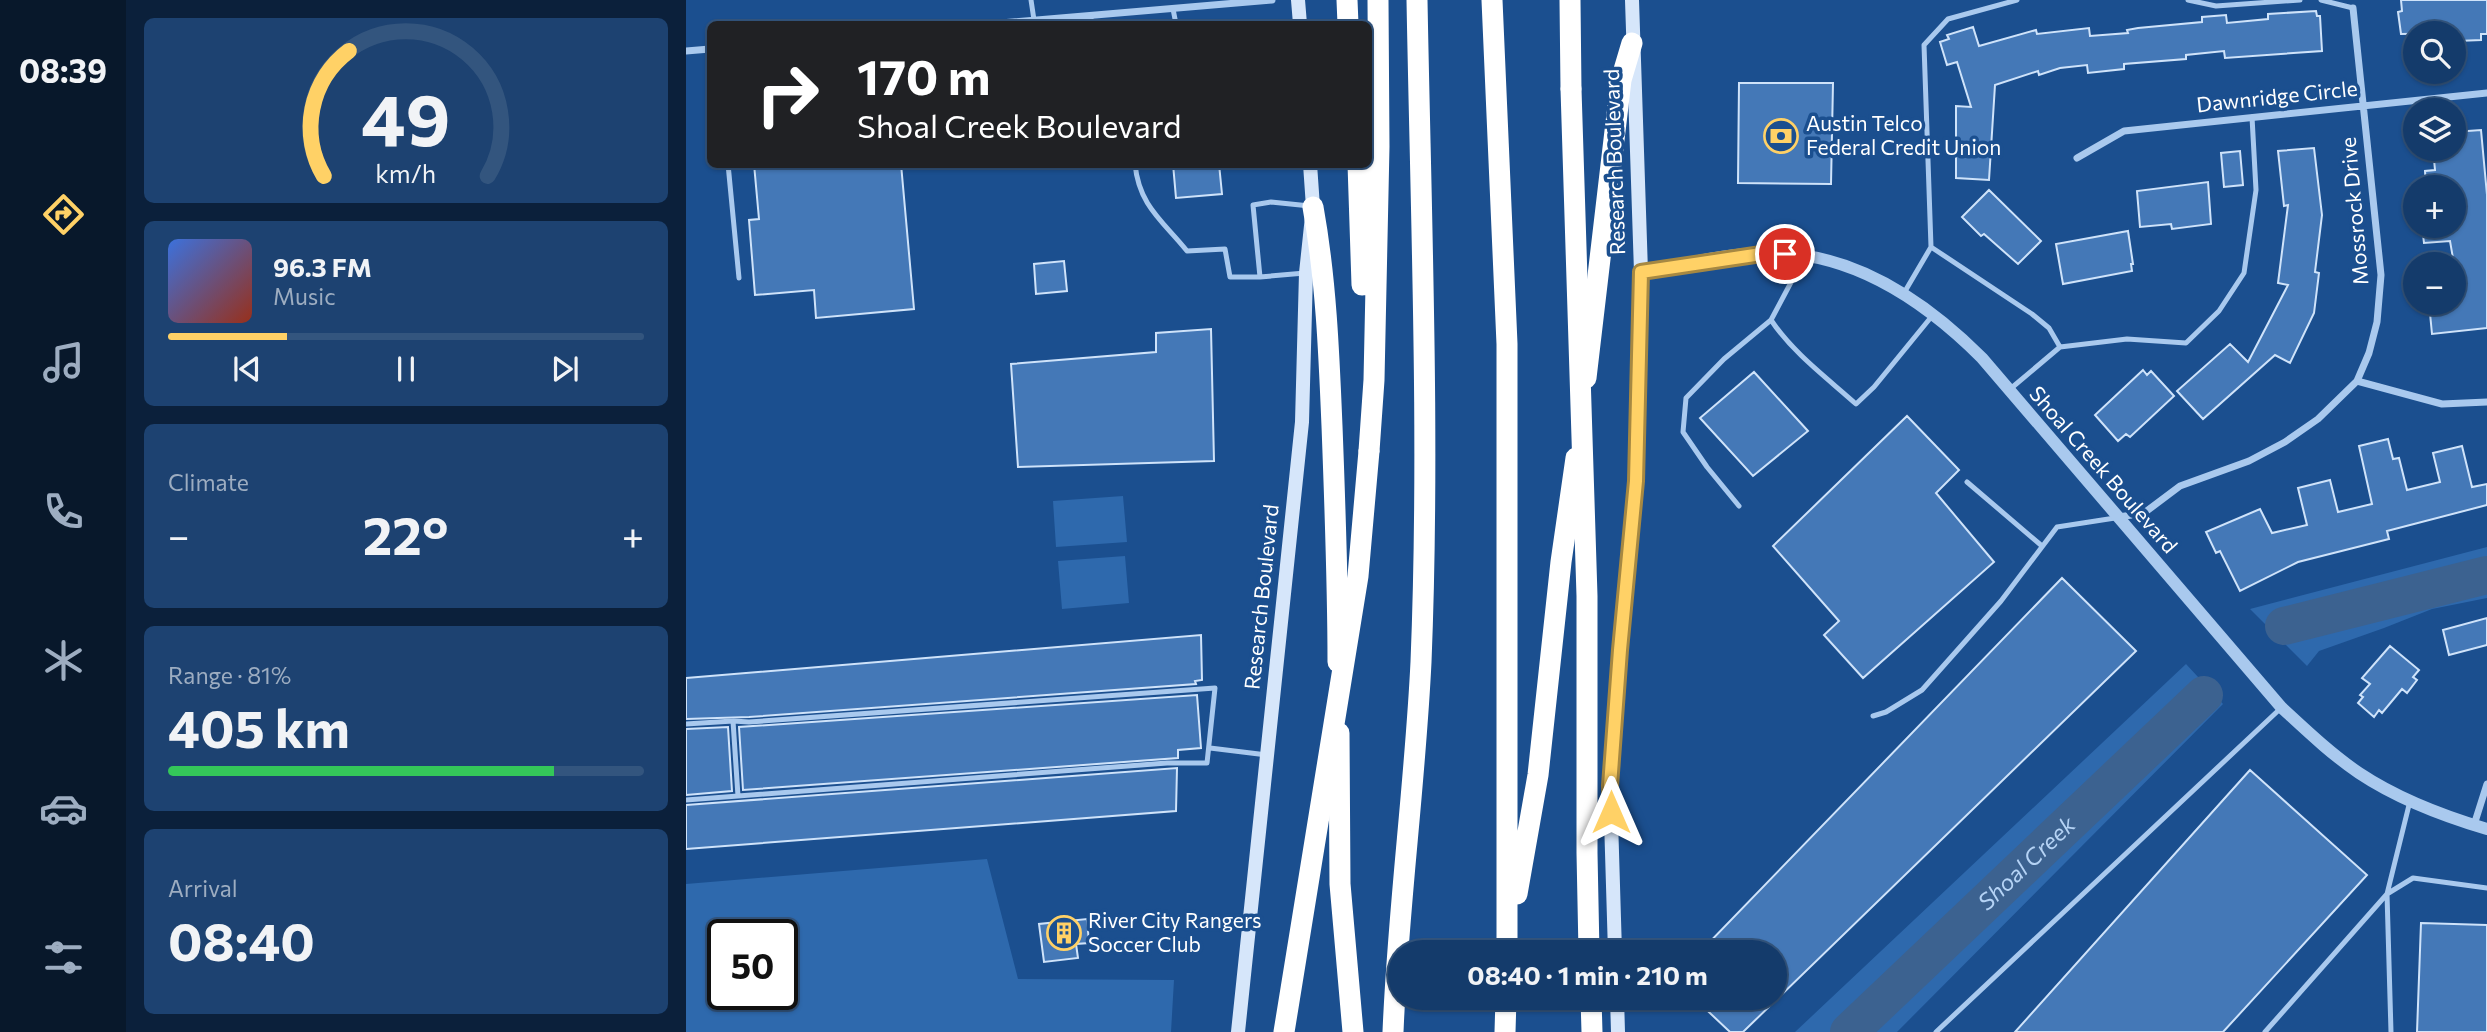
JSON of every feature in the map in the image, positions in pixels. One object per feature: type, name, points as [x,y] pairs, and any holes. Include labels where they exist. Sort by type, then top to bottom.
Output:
[{"type":"highway","points":[[1346,0],[1348,21]]},
{"type":"highway","points":[[1284,1032],[1358,576],[1374,380],[1379,146],[1378,0]]},
{"type":"highway","points":[[1393,1032],[1395,977],[1421,663],[1424,359],[1417,0]]},
{"type":"highway","points":[[1492,0],[1506,285],[1507,940]]},
{"type":"highway","points":[[1570,0],[1587,596],[1589,940]]},
{"type":"highway","points":[[1509,940],[1538,775],[1561,562],[1578,450],[1621,80],[1632,43]]},
{"type":"highway","points":[[1358,168],[1369,451]]},
{"type":"highway","points":[[1313,207],[1321,249],[1330,363],[1338,569],[1340,884],[1353,1032]]},
{"type":"highway","points":[[1505,1032],[1506,1010]]},
{"type":"highway","points":[[1591,1010],[1592,1032]]},
{"type":"main road","points":[[1298,0],[1300,21]]},
{"type":"main road","name":"Research Boulevard","points":[[1615,940],[1610,786],[1624,595],[1636,481],[1641,272],[1632,0]]},
{"type":"main road","name":"Research Boulevard","points":[[1238,1032],[1302,422],[1306,273],[1313,207],[1310,168]]},
{"type":"main road","points":[[1617,1010],[1618,1032]]},
{"type":"street","points":[[1023,21],[1091,20],[1272,0]]},
{"type":"street","name":"Mossrock Drive","points":[[2118,517],[2144,513],[2180,486],[2249,461],[2285,442],[2318,419],[2357,381],[2369,353],[2377,322],[2381,275],[2353,8]]},
{"type":"street","points":[[686,51],[707,49]]},
{"type":"street","name":"Dawnridge Circle","points":[[2077,158],[2124,131],[2487,93]]},
{"type":"street","name":"Shoal Creek Boulevard","points":[[1641,272],[1768,253],[1805,257],[1860,272],[1903,293],[1951,327],[1982,358],[2281,707],[2320,744],[2360,773],[2410,801],[2487,830]]},
{"type":"street","points":[[2357,381],[2442,404],[2487,402]]},
{"type":"street","points":[[2474,825],[2487,784]]},
{"type":"lane","points":[[1031,0],[1034,20]]},
{"type":"lane","points":[[1903,293],[1931,247],[1924,45],[1948,19],[2017,0]]},
{"type":"lane","points":[[2188,0],[2216,5],[2300,0]]},
{"type":"lane","points":[[2321,0],[2353,8]]},
{"type":"lane","points":[[1174,9],[1176,21]]},
{"type":"lane","points":[[2009,390],[2060,347],[2127,339],[2186,344],[2219,311],[2244,273],[2256,190],[2252,117]]},
{"type":"lane","points":[[728,168],[739,278]]},
{"type":"lane","points":[[1135,168],[1146,205],[1187,251],[1225,249],[1230,277],[1306,273]]},
{"type":"lane","points":[[1260,277],[1253,205],[1271,202],[1313,207]]},
{"type":"lane","points":[[1931,247],[2032,314],[2049,328],[2060,347]]},
{"type":"lane","points":[[1739,506],[1683,432],[1686,398],[1724,359],[1772,320],[1805,257]]},
{"type":"lane","points":[[1772,320],[1780,333],[1814,368],[1856,404],[1874,387],[1934,314]]},
{"type":"lane","points":[[1967,482],[2042,546]]},
{"type":"lane","points":[[1873,716],[1886,712],[1922,691],[2001,601],[2057,527],[2118,517]]},
{"type":"lane","points":[[686,724],[749,722],[1215,688],[1207,763],[1167,763],[686,800]]},
{"type":"lane","points":[[1936,1032],[2281,707]]},
{"type":"lane","points":[[733,721],[738,796]]},
{"type":"lane","points":[[1210,748],[1267,755]]},
{"type":"lane","points":[[2391,1032],[2387,894],[2410,801]]},
{"type":"lane","points":[[2265,1032],[2387,894],[2413,878],[2487,888]]},
{"type":"shaded area","points":[[1123,496],[1127,542],[1056,547],[1053,501]]},
{"type":"shaded area","points":[[2487,547],[2487,598],[2432,609],[2319,651],[2307,666],[2250,609]]},
{"type":"shaded area","points":[[1125,556],[1129,603],[1062,609],[1058,561]]},
{"type":"shaded area","points":[[2186,664],[2223,704],[1897,1032],[1795,1032]]},
{"type":"shaded area","points":[[987,859],[1018,979],[1174,980],[1171,1032],[686,1032],[686,884]]},
{"type":"building","points":[[2401,0],[2487,0],[2487,34],[2481,34],[2481,40],[2466,41],[2466,21],[2403,21],[2401,34],[2398,12],[2402,11]]},
{"type":"building","points":[[2316,11],[2317,16],[2320,16],[2322,51],[2225,58],[2224,51],[2186,55],[2186,59],[2124,64],[2124,69],[2088,73],[2087,65],[2060,68],[2039,75],[2038,71],[1995,85],[1989,180],[1956,178],[1956,106],[1971,107],[1957,62],[1947,65],[1940,42],[1949,39],[1947,35],[1973,27],[1979,46],[2036,30],[2037,34],[2089,28],[2090,36],[2202,22],[2202,17],[2226,15],[2227,23],[2268,19],[2268,14]]},
{"type":"building","points":[[1739,83],[1833,83],[1831,184],[1738,183]]},
{"type":"building","points":[[2481,130],[2487,195],[2487,328],[2432,334],[2430,315],[2466,315],[2466,252],[2452,252],[2450,241],[2424,243],[2423,238],[2466,238],[2466,175],[2425,175],[2425,171],[2435,170],[2434,161],[2466,161],[2466,131]]},
{"type":"building","points":[[2314,148],[2322,215],[2315,272],[2319,273],[2314,313],[2290,363],[2275,355],[2203,419],[2177,391],[2230,344],[2248,362],[2288,285],[2278,283],[2288,205],[2284,206],[2278,151]]},
{"type":"building","points":[[2240,151],[2243,185],[2224,187],[2221,153]]},
{"type":"building","points":[[754,168],[901,168],[914,309],[816,318],[814,290],[755,295],[749,220],[759,219]]},
{"type":"building","points":[[1173,168],[1219,168],[1222,194],[1176,198]]},
{"type":"building","points":[[2208,182],[2211,224],[2172,229],[2171,224],[2140,227],[2137,191]]},
{"type":"building","points":[[1989,190],[2041,241],[2018,264],[1984,234],[1981,236],[1962,217]]},
{"type":"building","points":[[2128,231],[2132,271],[2063,284],[2056,244]]},
{"type":"building","points":[[1064,261],[1067,291],[1036,294],[1034,264]]},
{"type":"building","points":[[1211,329],[1214,461],[1018,467],[1011,364],[1156,352],[1156,333]]},
{"type":"building","points":[[2143,370],[2147,375],[2151,371],[2174,396],[2130,437],[2126,434],[2118,441],[2095,415]]},
{"type":"building","points":[[1754,372],[1808,431],[1753,476],[1700,418]]},
{"type":"building","points":[[1907,416],[1959,470],[1936,493],[1994,562],[1863,678],[1824,635],[1839,621],[1773,546]]},
{"type":"building","points":[[2388,439],[2393,459],[2399,458],[2407,490],[2440,482],[2433,453],[2462,446],[2472,487],[2487,484],[2487,505],[2387,531],[2389,539],[2298,562],[2240,591],[2220,551],[2216,553],[2206,532],[2260,509],[2272,533],[2307,525],[2298,488],[2330,480],[2338,512],[2372,504],[2359,446]]},
{"type":"building","points":[[2062,578],[2136,651],[1787,989],[1787,940],[1712,940]]},
{"type":"building","points":[[2487,618],[2487,645],[2449,655],[2443,630]]},
{"type":"building","points":[[1201,635],[1202,680],[1195,681],[1196,684],[749,717],[686,719],[686,678]]},
{"type":"building","points":[[2390,646],[2419,670],[2413,677],[2417,680],[2407,693],[2402,689],[2382,713],[2379,710],[2374,717],[2358,703],[2363,697],[2360,695],[2370,684],[2362,678]]},
{"type":"building","points":[[1197,695],[1201,748],[1178,750],[1178,758],[743,790],[739,727]]},
{"type":"building","points":[[728,727],[732,791],[686,795],[686,729]]},
{"type":"building","points":[[1177,768],[1176,811],[686,849],[686,805]]},
{"type":"building","points":[[2250,770],[2367,875],[2223,1032],[2015,1032]]},
{"type":"building","name":"River City Rangers Soccer Club","points":[[1087,919],[1089,943],[1076,944],[1078,958],[1044,962],[1039,924]]},
{"type":"building","points":[[2421,923],[2487,925],[2487,1032],[2417,1032]]},
{"type":"building","points":[[1707,1010],[1766,1010],[1743,1032],[1730,1032]]},
{"type":"waterway","name":"Shoal Creek","points":[[2284,626],[2487,575]]},
{"type":"waterway","name":"Shoal Creek","points":[[1849,1032],[2204,695]]},
{"type":"place","name":"Austin Telco Federal Credit Union","points":[[1781,136]]},
{"type":"place","name":"River City Rangers Soccer Club","points":[[1064,933]]},
{"type":"route","points":[[1611,812],[1610,786],[1624,595],[1636,481],[1641,272],[1768,253],[1785,254]]}]
